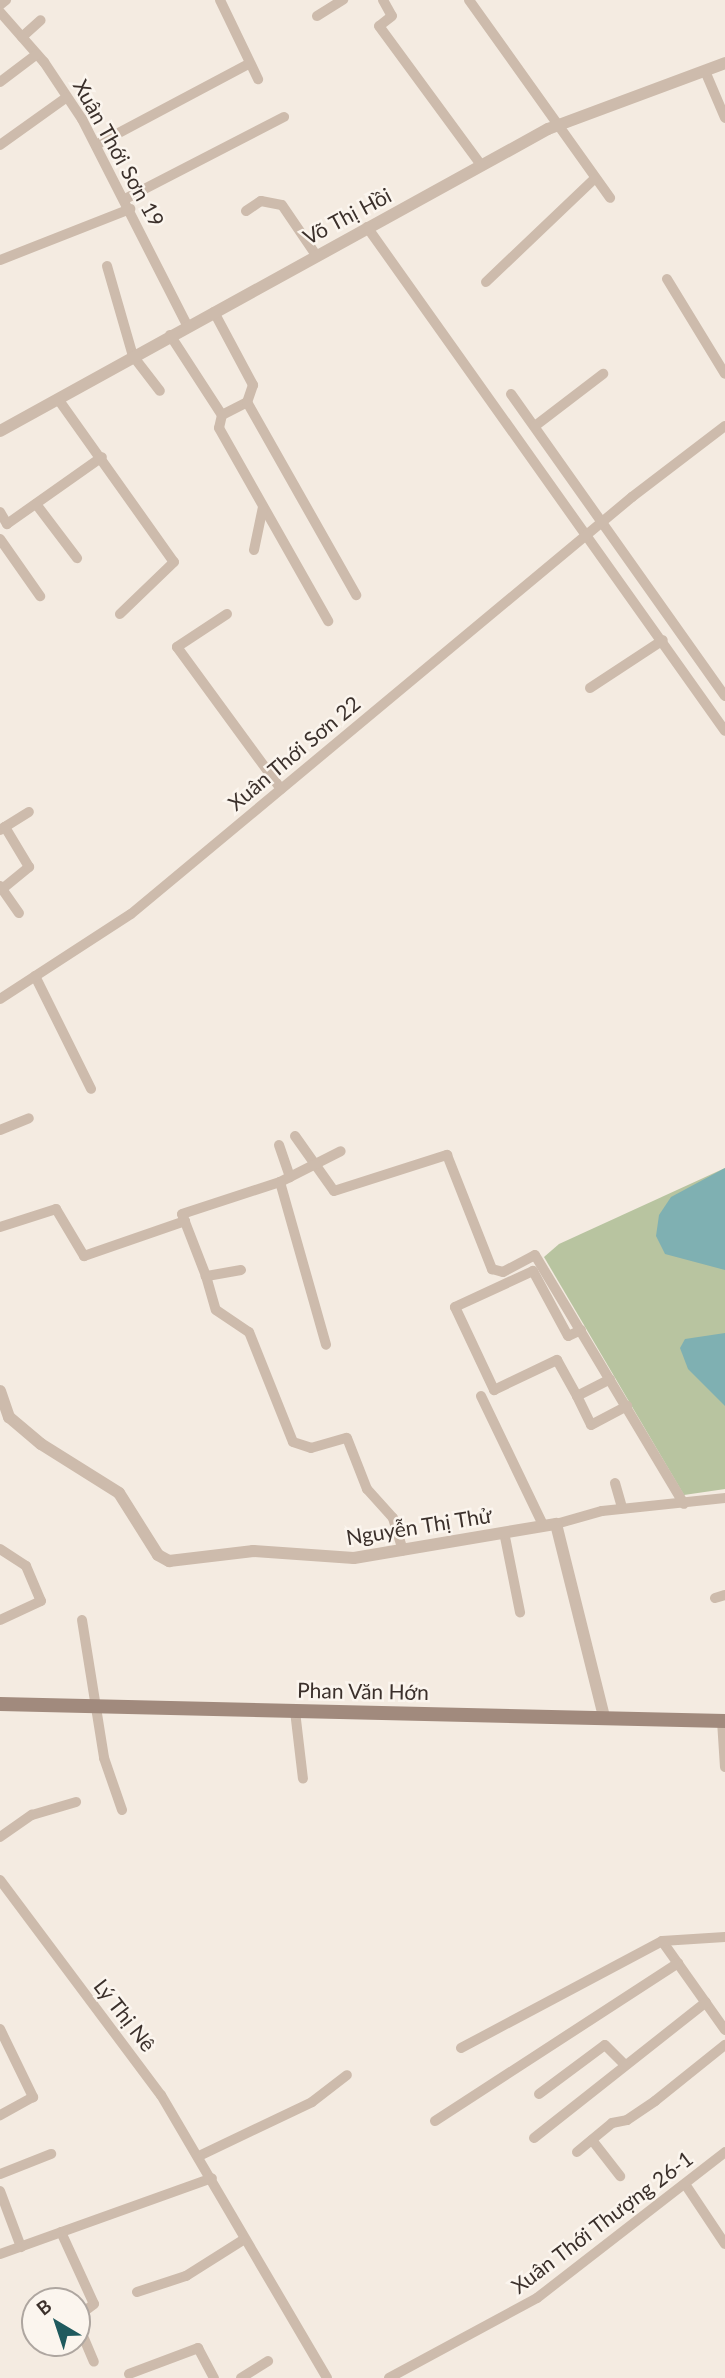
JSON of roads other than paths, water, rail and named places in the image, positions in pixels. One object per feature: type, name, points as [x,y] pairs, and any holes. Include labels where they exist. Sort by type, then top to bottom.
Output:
[{"type":"main road","name":"Phan Văn Hớn","points":[[0,1704],[724,1721]]},
{"type":"street","points":[[0,5],[6,0]]},
{"type":"street","points":[[220,0],[258,79]]},
{"type":"street","points":[[317,16],[343,0]]},
{"type":"street","points":[[383,0],[392,16],[379,26],[481,165]]},
{"type":"street","points":[[469,0],[555,126],[610,198]]},
{"type":"street","name":"Xuân Thới Sơn 19","points":[[0,12],[37,54],[96,145],[187,325]]},
{"type":"street","points":[[22,37],[41,20]]},
{"type":"street","points":[[0,82],[37,54]]},
{"type":"street","name":"Võ Thị Hồi","points":[[0,431],[187,325],[555,126],[725,63]]},
{"type":"street","points":[[96,145],[250,64]]},
{"type":"street","points":[[705,71],[725,118]]},
{"type":"street","points":[[0,145],[67,97]]},
{"type":"street","points":[[0,260],[128,204],[284,117]]},
{"type":"street","points":[[486,282],[594,179]]},
{"type":"street","points":[[246,211],[261,201],[282,205],[316,255]]},
{"type":"street","points":[[367,227],[585,537],[663,640],[725,731]]},
{"type":"street","points":[[107,266],[133,356],[160,391]]},
{"type":"street","points":[[667,279],[725,373]]},
{"type":"street","points":[[214,312],[253,385],[247,402],[222,415]]},
{"type":"street","points":[[170,335],[222,415],[219,428],[328,621]]},
{"type":"street","points":[[535,426],[603,374]]},
{"type":"street","points":[[511,394],[725,696]]},
{"type":"street","points":[[58,399],[102,457],[174,562],[121,614]]},
{"type":"street","points":[[247,402],[356,596]]},
{"type":"street","name":"Xuân Thới Sơn 22","points":[[0,999],[131,914],[603,521],[725,426]]},
{"type":"street","points":[[1,517],[6,524],[102,457]]},
{"type":"street","points":[[36,504],[77,558]]},
{"type":"street","points":[[254,550],[263,507]]},
{"type":"street","points":[[0,539],[40,596]]},
{"type":"street","points":[[227,614],[177,647],[281,789]]},
{"type":"street","points":[[590,688],[663,640]]},
{"type":"street","points":[[19,913],[1,887],[29,867],[3,828],[29,812]]},
{"type":"street","points":[[35,976],[91,1089]]},
{"type":"street","points":[[0,1130],[29,1118]]},
{"type":"street","points":[[295,1136],[307,1159],[317,1164],[334,1191],[447,1155],[492,1269],[503,1272],[536,1255],[684,1504]]},
{"type":"street","points":[[279,1145],[285,1180],[326,1345]]},
{"type":"street","points":[[341,1151],[285,1180],[182,1214],[216,1310],[249,1332],[293,1442],[311,1448],[347,1438],[367,1489],[393,1518],[402,1550]]},
{"type":"street","points":[[0,1227],[57,1209],[85,1256],[185,1220]]},
{"type":"street","points":[[206,1276],[241,1270]]},
{"type":"street","points":[[581,1331],[568,1336],[533,1271],[455,1307],[494,1390],[557,1360],[591,1425],[627,1406]]},
{"type":"street","points":[[577,1396],[610,1380]]},
{"type":"street","name":"Nguyễn Thị Thử","points":[[0,1391],[5,1419],[119,1493],[164,1559],[253,1551],[339,1559],[550,1525]]},
{"type":"street","points":[[481,1396],[550,1525],[604,1717]]},
{"type":"street","points":[[615,1483],[622,1508]]},
{"type":"street","points":[[550,1525],[622,1508],[725,1498]]},
{"type":"street","points":[[504,1532],[520,1612]]},
{"type":"street","points":[[0,1549],[26,1566],[41,1601],[0,1620]]},
{"type":"street","points":[[82,1620],[104,1758],[122,1810]]},
{"type":"street","points":[[295,1711],[303,1779]]},
{"type":"street","points":[[724,1721],[725,1767]]},
{"type":"street","points":[[0,1837],[32,1815],[76,1802]]},
{"type":"street","name":"Lý Thị Nê","points":[[0,1880],[125,2043],[199,2156],[243,2240],[327,2378]]},
{"type":"street","points":[[461,2048],[662,1941],[725,1937]]},
{"type":"street","points":[[662,1941],[725,2030]]},
{"type":"street","points":[[435,2121],[678,1963]]},
{"type":"street","points":[[534,2138],[706,2002]]},
{"type":"street","points":[[0,2029],[33,2097],[0,2115]]},
{"type":"street","points":[[539,2094],[606,2045],[625,2065]]},
{"type":"street","points":[[577,2152],[646,2107],[725,2045]]},
{"type":"street","points":[[199,2156],[312,2102],[347,2076]]},
{"type":"street","points":[[592,2140],[620,2176]]},
{"type":"street","name":"Xuân Thới Thượng 26-1","points":[[389,2378],[537,2298],[725,2152]]},
{"type":"street","points":[[0,2174],[51,2154]]},
{"type":"street","points":[[0,2254],[212,2178]]},
{"type":"street","points":[[685,2184],[725,2244]]},
{"type":"street","points":[[0,2191],[21,2246]]},
{"type":"street","points":[[61,2232],[86,2287]]},
{"type":"street","points":[[137,2292],[186,2276],[243,2240]]},
{"type":"street","points":[[129,2374],[198,2347],[214,2378]]},
{"type":"street","points":[[91,2355],[94,2362]]},
{"type":"street","points":[[241,2378],[268,2361]]},
{"type":"street","points":[[412,2367],[418,2378]]},
{"type":"water","points":[[725,1168],[725,1270],[665,1254],[656,1236],[659,1215],[671,1197]]},
{"type":"water","points":[[725,1333],[725,1406],[688,1369],[680,1348],[685,1339]]}]
